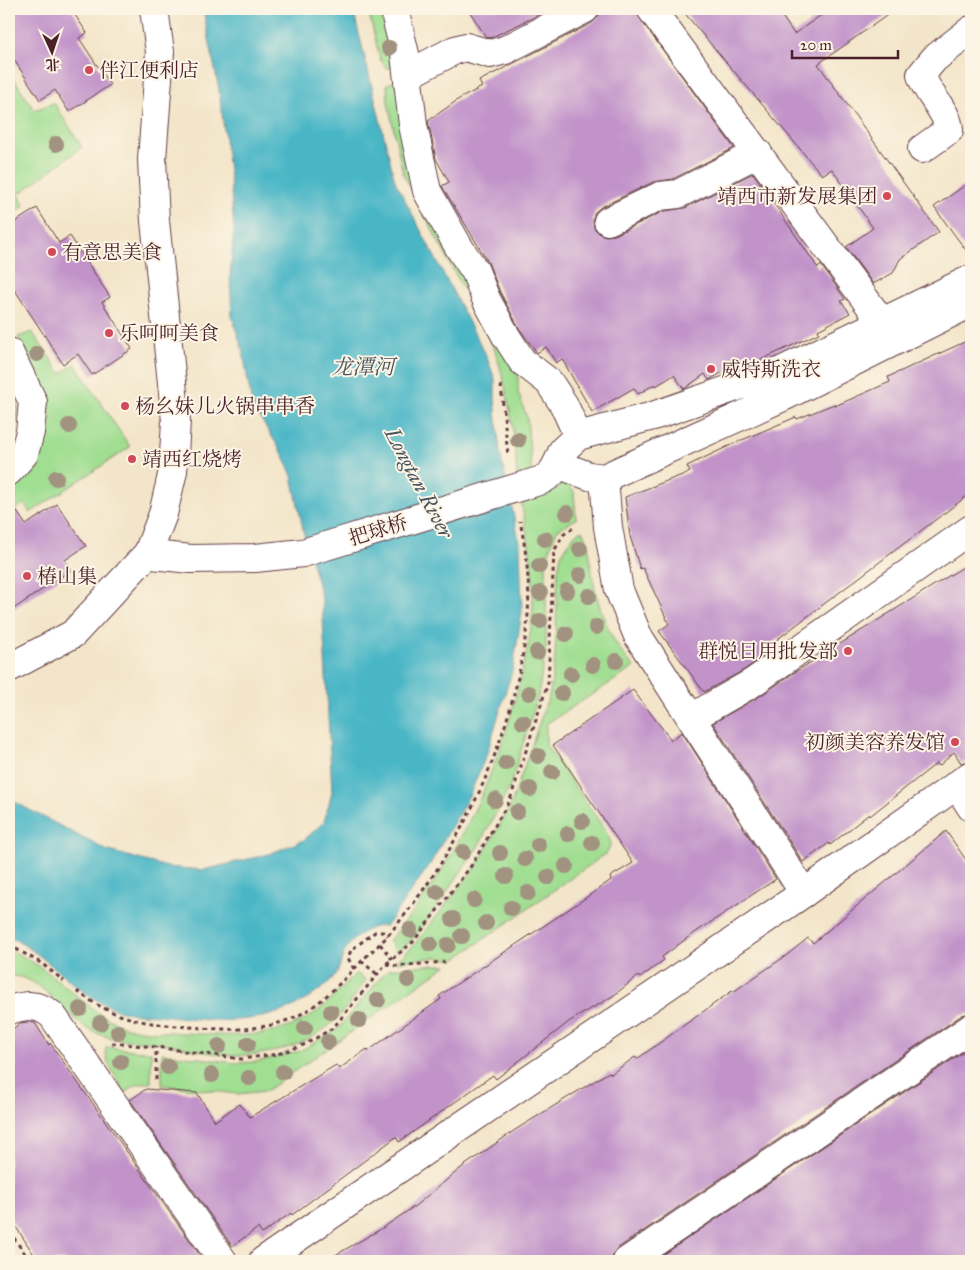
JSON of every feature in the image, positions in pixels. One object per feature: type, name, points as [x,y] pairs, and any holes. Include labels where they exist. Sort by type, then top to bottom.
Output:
[{"type":"street","points":[[9,668],[73,634],[148,553],[163,514],[173,471],[176,421],[168,356],[152,158],[160,52],[154,9]]},
{"type":"street","points":[[394,9],[409,74],[413,125],[427,191],[460,249],[475,271],[486,299],[506,336],[522,360],[549,382],[564,405],[578,436],[653,416],[779,372],[971,279]]},
{"type":"street","points":[[409,74],[455,50],[466,47],[490,54],[505,50],[585,9]]},
{"type":"street","points":[[652,9],[882,322]]},
{"type":"street","points":[[922,149],[949,130],[948,119],[926,90],[921,75],[934,59],[971,30]]},
{"type":"street","points":[[608,221],[660,196],[678,194],[758,153]]},
{"type":"street","points":[[558,464],[589,476],[604,478],[785,396],[971,303]]},
{"type":"street","points":[[9,352],[33,402],[30,432],[24,454],[9,470]]},
{"type":"street","name":"把球桥","points":[[148,553],[191,559],[263,558],[303,553],[514,501],[552,474],[563,450],[578,436]]},
{"type":"street","points":[[604,478],[608,527],[619,590],[638,636],[693,717],[804,893]]},
{"type":"street","points":[[693,717],[752,683],[971,529]]},
{"type":"street","points":[[263,1261],[804,893],[966,789]]},
{"type":"street","points":[[9,1010],[25,1005],[40,1006],[52,1015],[222,1261]]},
{"type":"street","points":[[627,1261],[971,1028]]},
{"type":"path","points":[[73,988],[100,1007],[118,1016],[136,1021],[193,1028],[248,1030],[295,1017],[319,1002],[380,944],[427,884],[458,833],[484,779],[506,717],[527,624],[526,560],[514,501]]},
{"type":"path","points":[[109,1042],[241,1059],[286,1052],[306,1044],[333,1028],[386,964],[413,942],[471,866],[510,800],[548,683],[554,551],[564,534],[580,525]]},
{"type":"path","points":[[354,969],[348,958],[351,950],[375,932],[383,932],[387,936]]},
{"type":"path","points":[[9,944],[41,963],[67,983]]},
{"type":"path","points":[[380,944],[392,959]]},
{"type":"path","points":[[361,961],[377,974]]},
{"type":"path","points":[[386,964],[397,966],[445,962]]},
{"type":"path","points":[[156,1047],[156,1080]]},
{"type":"path","points":[[9,1231],[30,1261]]},
{"type":"green space","points":[[368,9],[388,9],[394,68],[386,68],[380,59]]},
{"type":"green space","points":[[9,71],[34,110],[54,103],[82,147],[19,194],[24,206],[9,217]]},
{"type":"green space","points":[[399,83],[403,99],[518,370],[518,392],[527,418],[532,476],[517,479],[510,413],[504,380],[494,348],[403,174],[388,102],[387,84]]},
{"type":"green space","points":[[32,332],[61,374],[75,364],[130,447],[30,513],[24,503],[9,514],[9,484],[28,468],[37,457],[45,441],[48,425],[45,395],[18,337]]},
{"type":"green space","points":[[9,383],[17,401],[18,415],[9,433]]},
{"type":"green space","points":[[566,481],[574,492],[576,519],[557,530],[546,564],[546,648],[538,696],[509,789],[476,850],[424,925],[412,940],[397,952],[389,941],[413,912],[454,850],[487,782],[512,712],[531,629],[533,610],[531,561],[520,495]]},
{"type":"green space","points":[[582,530],[587,543],[594,584],[608,629],[620,650],[635,667],[546,724],[546,745],[606,831],[611,843],[607,853],[454,960],[436,957],[396,962],[414,945],[477,865],[511,805],[550,692],[555,658],[558,570],[561,555],[574,535]]},
{"type":"green space","points":[[9,950],[36,965],[86,1004],[112,1021],[129,1028],[147,1031],[216,1035],[266,1033],[297,1024],[318,1011],[356,973],[366,980],[338,1017],[316,1035],[305,1041],[266,1053],[226,1055],[163,1043],[117,1039],[100,1035],[81,1024],[42,988],[21,977],[9,976]]},
{"type":"green space","points":[[447,965],[266,1091],[237,1094],[162,1085],[162,1053],[236,1063],[256,1062],[300,1051],[338,1029],[388,969]]},
{"type":"green space","points":[[106,1047],[151,1052],[151,1083],[136,1085],[124,1094],[109,1066]]},
{"type":"water","name":"龙潭河","points":[[203,9],[353,9],[395,181],[486,355],[495,379],[500,452],[520,545],[522,612],[513,668],[487,753],[470,794],[429,866],[386,926],[370,929],[355,938],[346,950],[334,977],[305,1000],[278,1013],[262,1017],[228,1020],[136,1014],[106,1005],[78,987],[38,954],[9,937],[9,799],[106,850],[167,867],[204,870],[269,854],[304,840],[324,822],[332,792],[322,599],[304,534],[292,476],[284,456],[252,405],[243,352],[232,316],[230,275],[234,230],[230,179],[219,90]]},
{"type":"building","points":[[9,9],[71,9],[87,33],[79,38],[110,85],[69,112],[55,90],[40,100],[9,52]]},
{"type":"building","points":[[468,9],[551,9],[490,38],[486,37]]},
{"type":"building","points":[[600,9],[624,9],[636,13],[734,148],[673,179],[653,182],[601,207],[595,212],[593,219],[594,228],[600,234],[606,236],[615,235],[664,211],[685,208],[753,173],[818,268],[821,265],[845,299],[841,301],[850,313],[818,330],[819,333],[750,365],[729,373],[727,370],[709,380],[705,374],[684,389],[674,375],[638,394],[634,388],[592,412],[562,359],[556,363],[546,347],[537,353],[519,328],[500,292],[488,262],[442,186],[449,182],[436,159],[428,121],[459,99],[482,87],[479,81],[592,23],[598,17]]},
{"type":"building","points":[[681,9],[777,9],[794,34],[830,9],[896,9],[818,64],[939,232],[900,259],[893,273],[873,284],[846,247],[873,228],[832,169],[822,175]]},
{"type":"building","points":[[971,181],[971,257],[934,207]]},
{"type":"building","points":[[37,208],[59,243],[70,236],[110,297],[102,302],[132,349],[92,375],[78,354],[63,364],[9,281],[9,226]]},
{"type":"building","points":[[971,339],[971,493],[771,644],[774,649],[744,670],[704,692],[659,631],[669,624],[643,568],[640,569],[630,536],[625,497],[690,472],[687,466],[735,443],[796,417],[797,419],[834,404],[835,406],[890,382],[888,377]]},
{"type":"building","points":[[9,500],[26,525],[57,504],[86,546],[65,560],[71,570],[9,612]]},
{"type":"building","points":[[971,562],[971,760],[961,763],[954,752],[939,766],[937,763],[870,816],[869,814],[830,845],[829,843],[803,862],[713,723],[760,696]]},
{"type":"building","points":[[633,690],[671,740],[682,732],[776,879],[690,936],[662,957],[664,960],[640,978],[638,976],[613,996],[570,1021],[496,1079],[493,1075],[399,1142],[396,1137],[292,1215],[291,1213],[262,1234],[258,1228],[232,1246],[130,1100],[146,1089],[197,1093],[215,1121],[239,1104],[250,1117],[336,1065],[339,1069],[367,1049],[368,1051],[441,999],[439,996],[584,899],[611,880],[610,877],[633,863],[553,745]]},
{"type":"building","points":[[946,831],[971,867],[971,1013],[962,1015],[618,1248],[613,1254],[612,1261],[325,1261],[381,1229],[415,1206],[461,1168],[515,1130],[609,1072],[611,1074],[635,1057],[637,1059],[732,991],[787,955],[808,938],[813,943]]},
{"type":"building","points":[[20,1023],[35,1023],[49,1045],[50,1043],[204,1261],[38,1261],[9,1216],[9,1032]]},
{"type":"building","points":[[971,1047],[971,1261],[654,1261]]},
{"type":"place","name":"伴江便利店","points":[[89,70]]},
{"type":"place","name":"靖西市新发展集团","points":[[887,196]]},
{"type":"place","name":"有意思美食","points":[[52,252]]},
{"type":"place","name":"乐呵呵美食","points":[[109,333]]},
{"type":"place","name":"威特斯洗衣","points":[[711,369]]},
{"type":"place","name":"杨幺妹儿火锅串串香","points":[[125,406]]},
{"type":"place","name":"靖西红烧烤","points":[[132,459]]},
{"type":"place","name":"椿山集","points":[[27,576]]},
{"type":"place","name":"群悦日用批发部","points":[[848,651]]},
{"type":"place","name":"初颜美容养发馆","points":[[955,742]]},
{"type":"water label","name":"Longtan River","points":[[419,483]]}]
